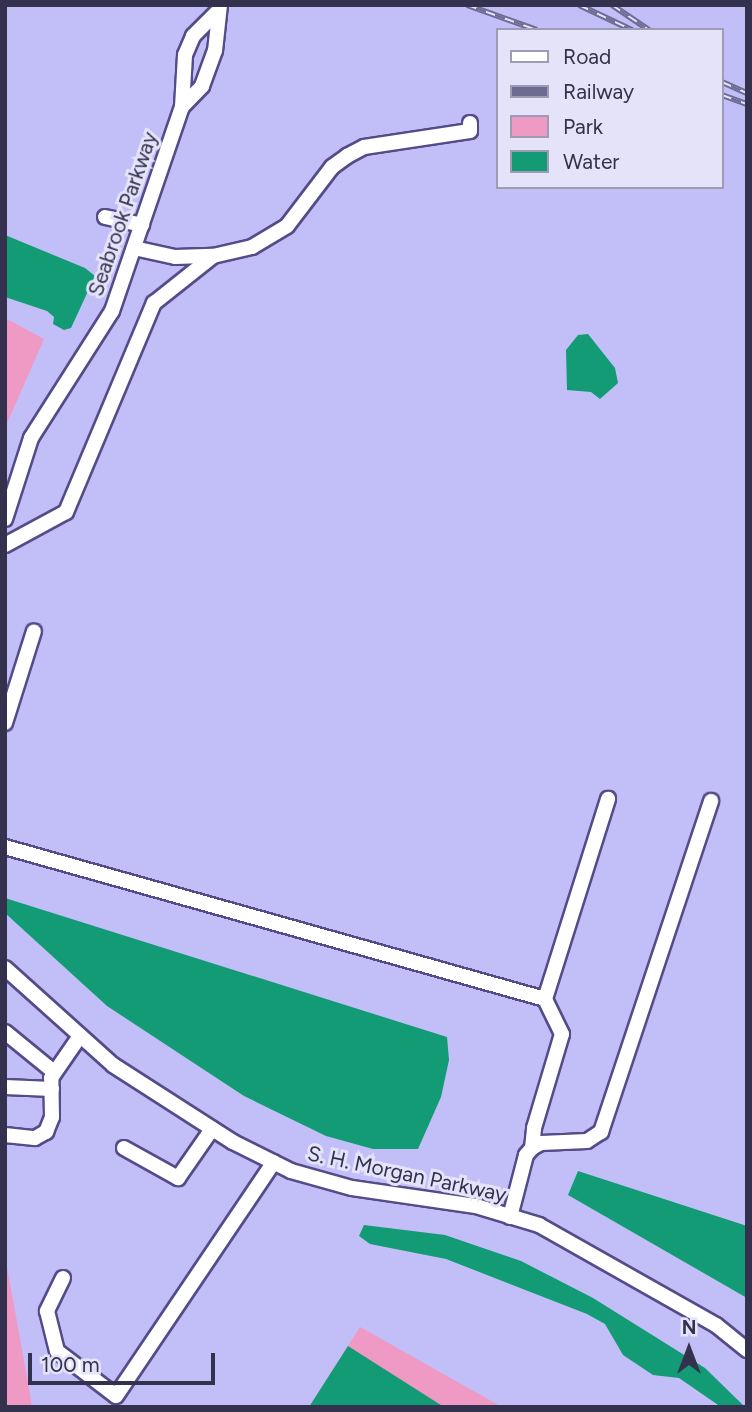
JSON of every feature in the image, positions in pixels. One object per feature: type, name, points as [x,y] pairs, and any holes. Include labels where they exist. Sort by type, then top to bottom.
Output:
[{"type":"street","name":"Seabrook Parkway","points":[[183,107],[202,86],[215,51],[218,9]]},
{"type":"street","name":"Seabrook Parkway","points":[[5,519],[31,438],[112,311],[183,107],[185,55],[193,36],[218,9]]},
{"type":"street","points":[[134,248],[175,257],[213,256],[252,247],[288,226],[331,167],[356,151],[470,131],[470,123]]},
{"type":"street","points":[[105,217],[142,225]]},
{"type":"street","points":[[5,545],[66,512],[154,303],[213,256]]},
{"type":"street","points":[[5,723],[34,631]]},
{"type":"street","points":[[533,1148],[534,1128],[562,1034],[545,999],[608,800]]},
{"type":"street","points":[[510,1216],[526,1155],[533,1148],[541,1143],[587,1141],[601,1132],[711,801]]},
{"type":"street","points":[[5,847],[545,999]]},
{"type":"street","name":"S. H. Morgan Parkway","points":[[5,968],[113,1065],[212,1129],[274,1163],[352,1188],[476,1206],[539,1225],[716,1325],[747,1350]]},
{"type":"street","points":[[5,1032],[54,1072]]},
{"type":"street","points":[[5,1135],[35,1138],[46,1132],[52,1116],[54,1072],[80,1036]]},
{"type":"street","points":[[5,1087],[52,1089]]},
{"type":"street","points":[[124,1148],[178,1178],[212,1129]]},
{"type":"street","points":[[63,1278],[47,1311],[57,1351],[116,1396],[274,1163]]},
{"type":"green space","points":[[5,318],[44,339],[5,428]]},
{"type":"green space","points":[[5,1256],[29,1388],[32,1407],[5,1407]]},
{"type":"green space","points":[[360,1327],[502,1407],[309,1407]]},
{"type":"water","points":[[5,235],[85,268],[95,276],[71,328],[64,330],[53,324],[54,317],[47,311],[5,297]]},
{"type":"water","points":[[588,334],[615,368],[618,383],[600,399],[591,392],[567,390],[566,350],[578,335]]},
{"type":"water","points":[[5,898],[447,1037],[449,1060],[441,1097],[418,1149],[373,1149],[326,1136],[244,1096],[107,1006],[5,913]]},
{"type":"water","points":[[578,1171],[747,1226],[747,1298],[568,1195]]},
{"type":"water","points":[[364,1225],[445,1235],[521,1261],[593,1298],[705,1368],[745,1407],[721,1407],[679,1378],[653,1375],[623,1355],[605,1324],[587,1314],[446,1259],[370,1244],[359,1236]]},
{"type":"water","points":[[348,1346],[444,1407],[309,1407]]},
{"type":"railway","points":[[467,5],[531,28]]},
{"type":"railway","points":[[579,5],[628,28]]},
{"type":"railway","points":[[612,5],[646,28]]},
{"type":"railway","points":[[724,83],[747,93]]},
{"type":"railway","points":[[724,96],[747,104]]}]
